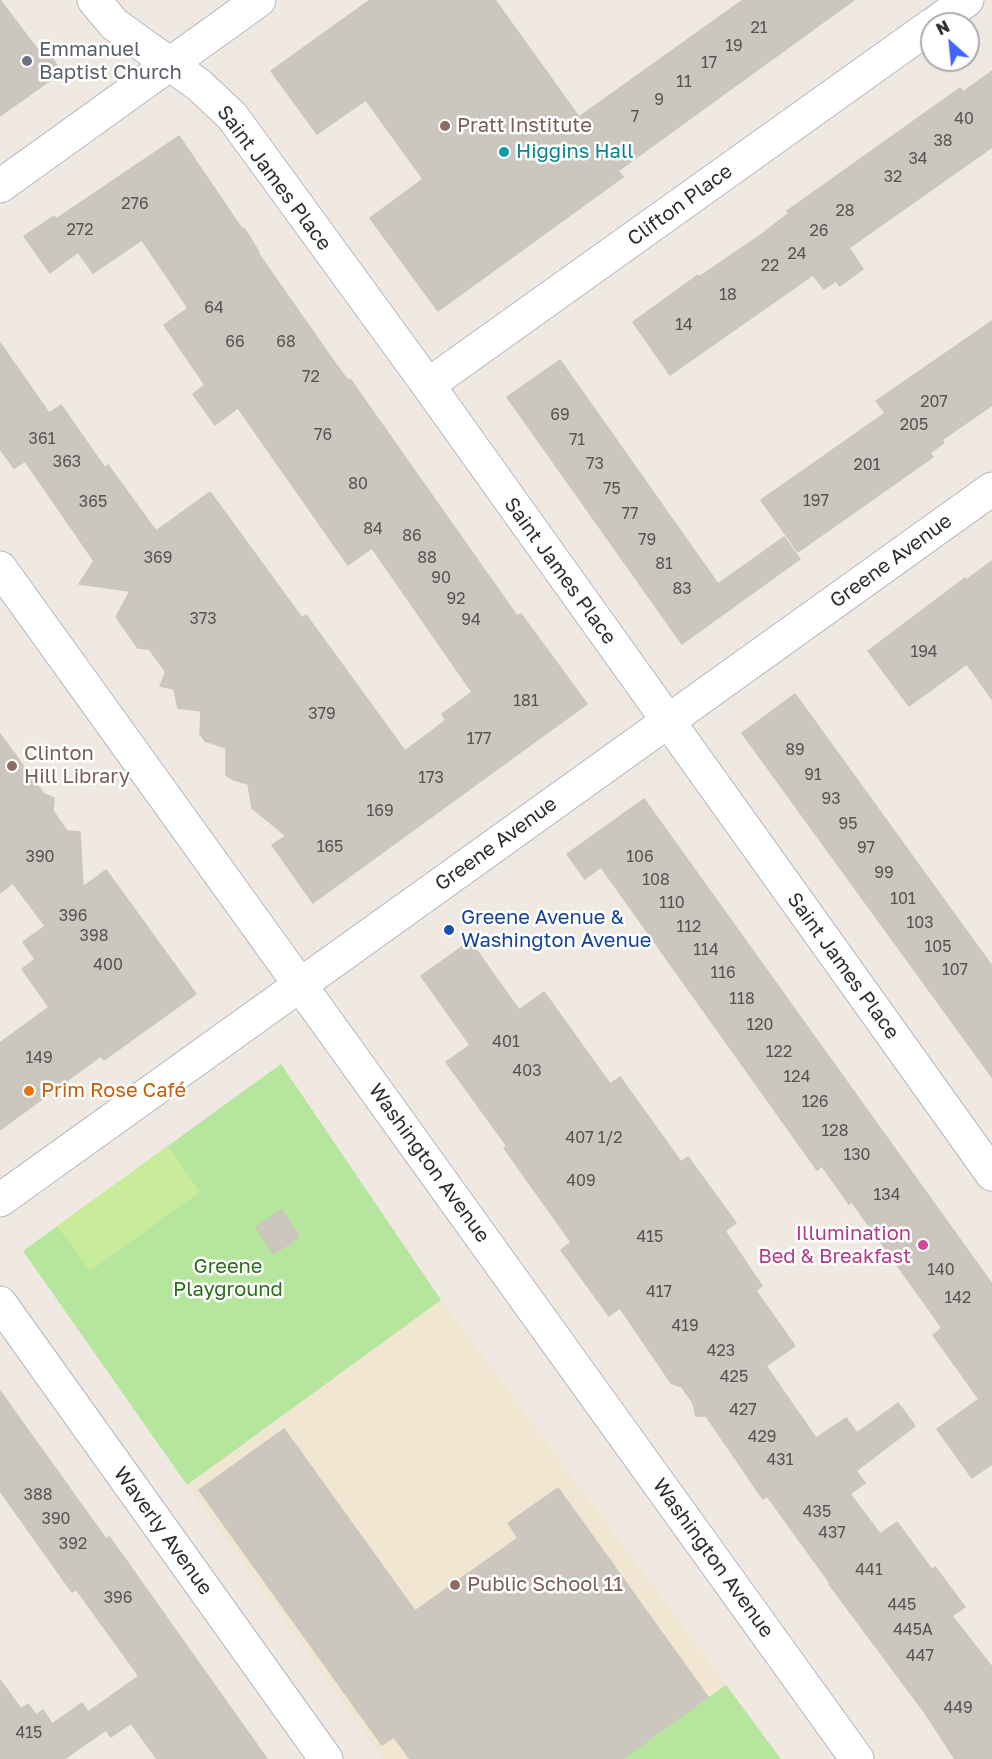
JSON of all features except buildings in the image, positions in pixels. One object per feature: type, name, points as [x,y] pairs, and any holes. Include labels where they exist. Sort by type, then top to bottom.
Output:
[{"type":"street","name":"Saint James Place","points":[[94,0],[114,24],[199,85],[232,116],[428,385],[992,1174]]},
{"type":"street","points":[[0,186],[259,0]]},
{"type":"street","name":"Clifton Place","points":[[951,12],[967,0]]},
{"type":"street","name":"Clifton Place","points":[[428,385],[920,34]]},
{"type":"street","name":"Greene Avenue","points":[[0,1200],[992,489]]},
{"type":"street","name":"Washington Avenue","points":[[0,567],[857,1759]]},
{"type":"street","name":"Waverly Avenue","points":[[0,1303],[326,1759]]},
{"type":"shaded area","name":"Public School 11","points":[[441,1300],[731,1691],[637,1759],[384,1759],[187,1485]]},
{"type":"green space","name":"Greene Playground","points":[[281,1064],[441,1300],[187,1485],[23,1251]]},
{"type":"green space","points":[[168,1146],[200,1192],[90,1271],[57,1226]]},
{"type":"green space","points":[[726,1685],[781,1759],[622,1759]]},
{"type":"place","name":"Emmanuel Baptist Church","points":[[27,61]]},
{"type":"place","name":"Pratt Institute","points":[[445,126]]},
{"type":"place","name":"Higgins Hall","points":[[504,152]]},
{"type":"place","name":"Clinton Hill Library","points":[[12,766]]},
{"type":"place","name":"Greene Avenue & Washington Avenue","points":[[449,930]]},
{"type":"place","name":"Prim Rose Café","points":[[29,1091]]},
{"type":"place","name":"Illumination Bed & Breakfast","points":[[923,1245]]},
{"type":"place","name":"Public School 11","points":[[455,1585]]}]
